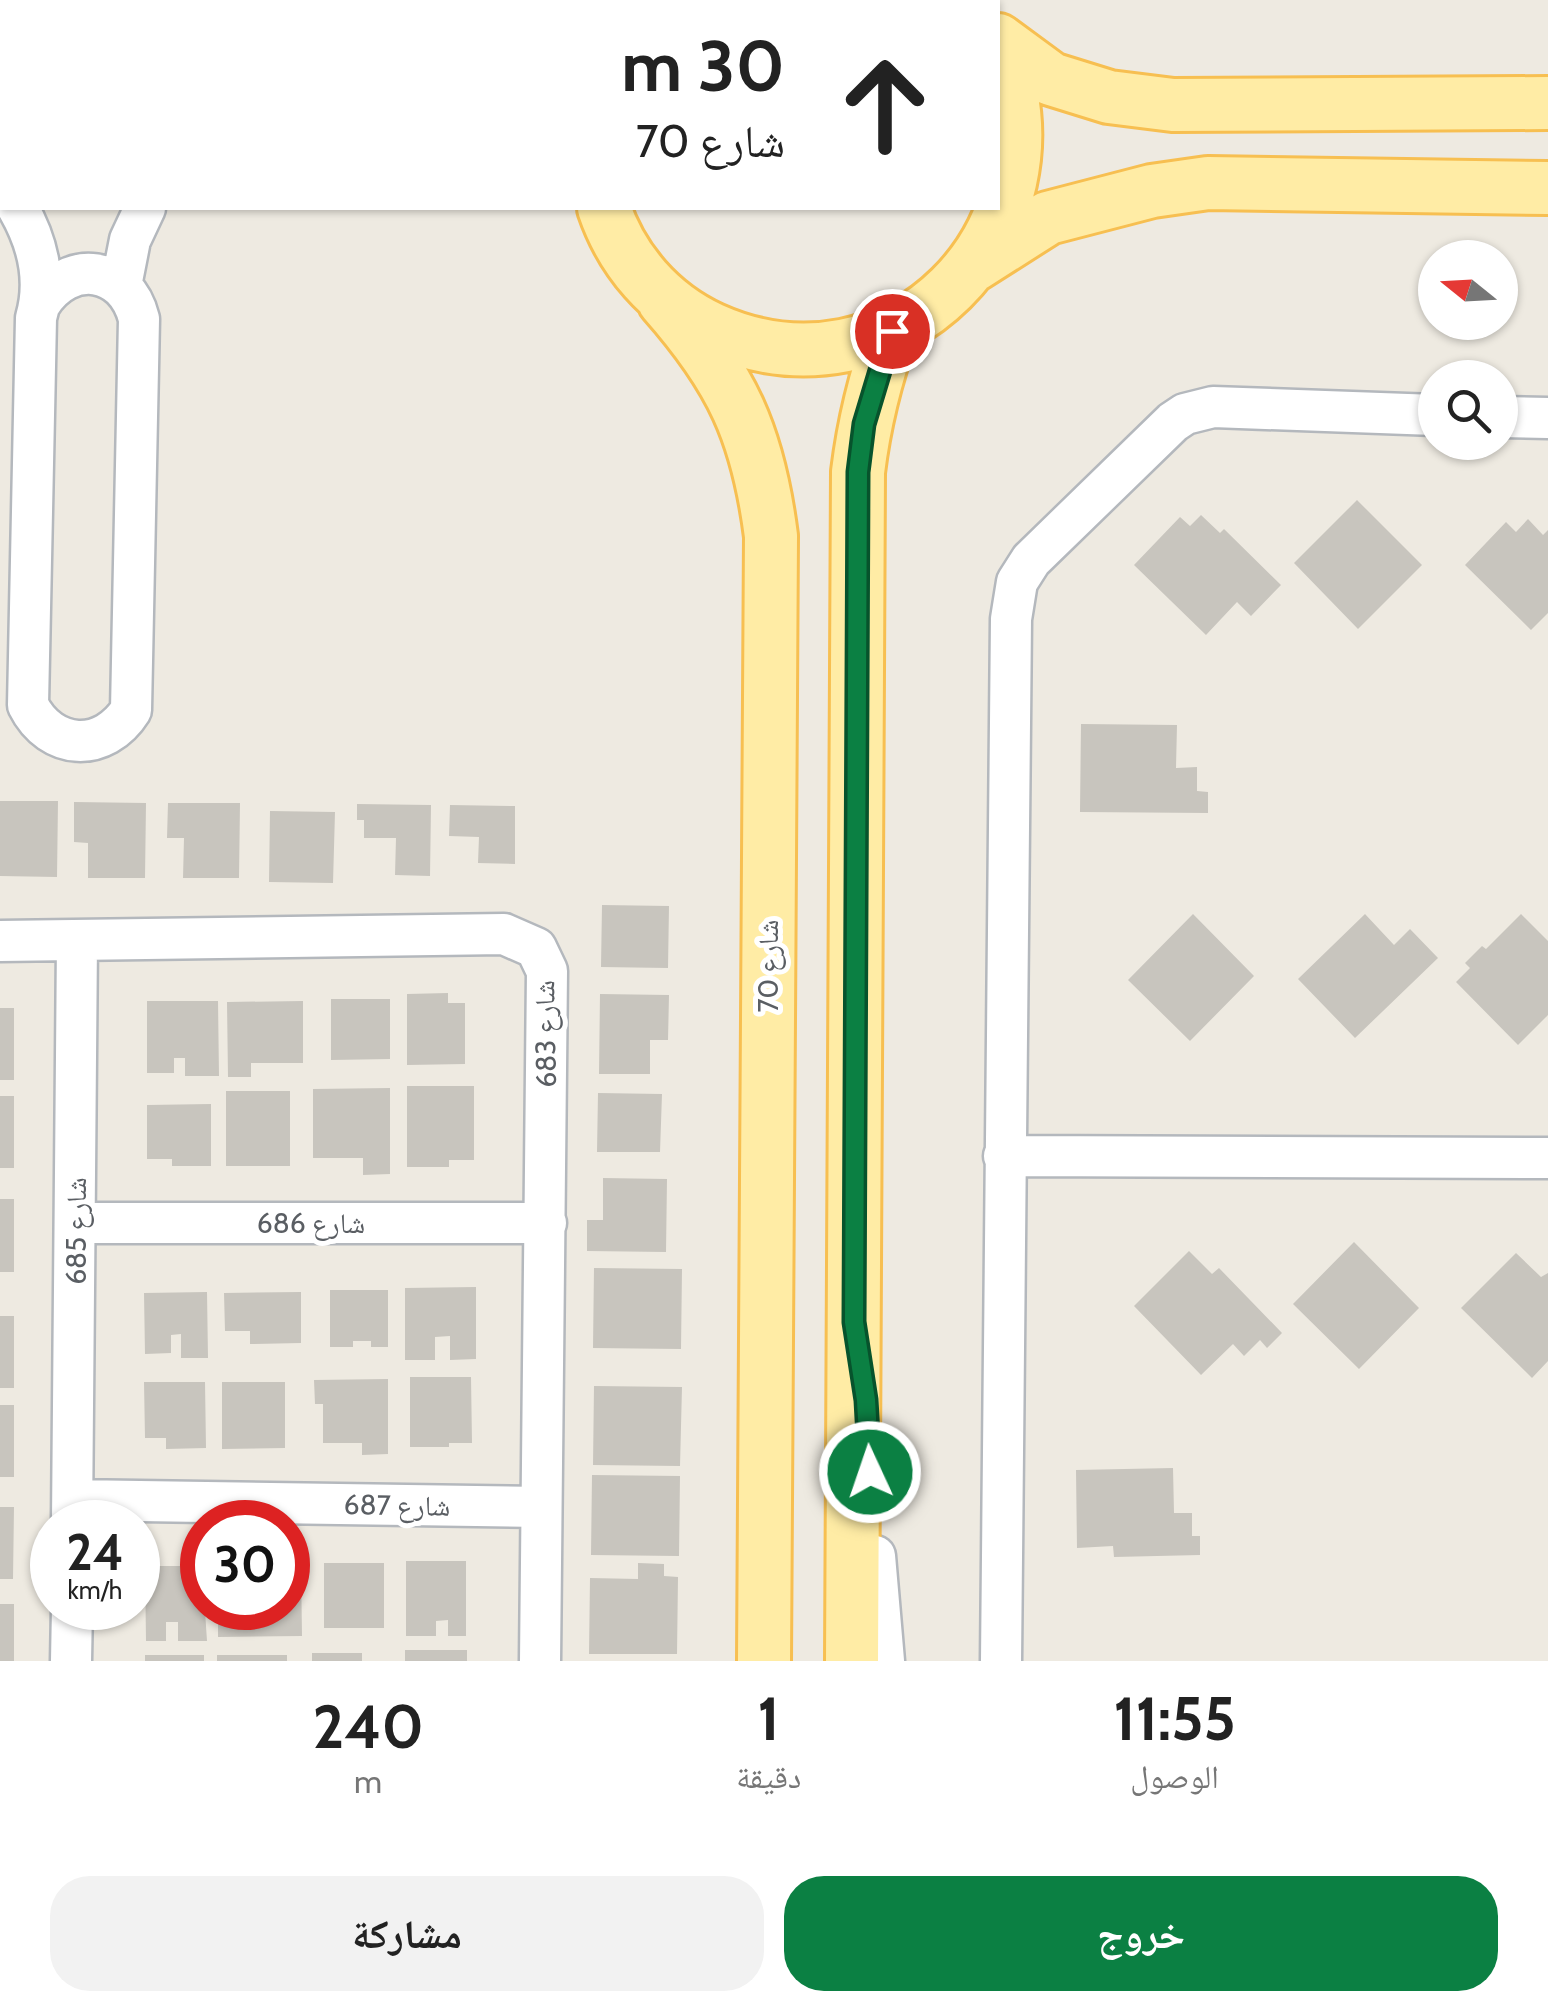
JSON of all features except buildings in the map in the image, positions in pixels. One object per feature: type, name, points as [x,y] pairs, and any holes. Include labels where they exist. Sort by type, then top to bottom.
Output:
[{"type":"main road","points":[[1000,41],[1051,79],[1108,97],[1173,105],[1545,101]]},
{"type":"main road","points":[[664,300],[735,339],[774,348],[814,350],[854,344],[892,331],[922,314],[972,266],[994,232],[1004,207],[1016,154],[1015,114],[1008,74],[1000,55]]},
{"type":"main road","points":[[972,266],[1048,218],[1152,190],[1208,183],[1548,188]]},
{"type":"main road","name":"شارع 70","points":[[595,212],[632,264],[699,340],[728,384],[750,432],[764,483],[770,536],[764,1661]]},
{"type":"main road","points":[[852,1661],[858,472],[864,424],[892,331]]},
{"type":"street","points":[[19,210],[37,254],[40,304]]},
{"type":"street","points":[[122,286],[130,240],[144,210]]},
{"type":"street","points":[[99,275],[122,286],[139,319],[131,710],[112,732],[84,742],[69,741],[44,728],[28,705],[36,318],[48,292],[72,276],[99,275]]},
{"type":"street","points":[[1001,1661],[1012,600],[1023,570],[1185,414],[1214,408],[1418,414]]},
{"type":"street","points":[[1518,417],[1548,418]]},
{"type":"street","name":"شارع 683","points":[[0,941],[504,934],[536,948],[547,970],[540,1661]]},
{"type":"street","name":"شارع 685","points":[[73,1500],[77,940]]},
{"type":"street","points":[[1004,1156],[1548,1158]]},
{"type":"street","name":"شارع 686","points":[[76,1223],[546,1223]]},
{"type":"street","points":[[854,1322],[866,1400],[884,1661]]},
{"type":"street","name":"شارع 687","points":[[160,1510],[541,1507]]},
{"type":"street","points":[[72,1630],[72,1661]]},
{"type":"route","points":[[870,1472],[866,1400],[854,1322],[858,472],[864,424],[892,331]]}]
